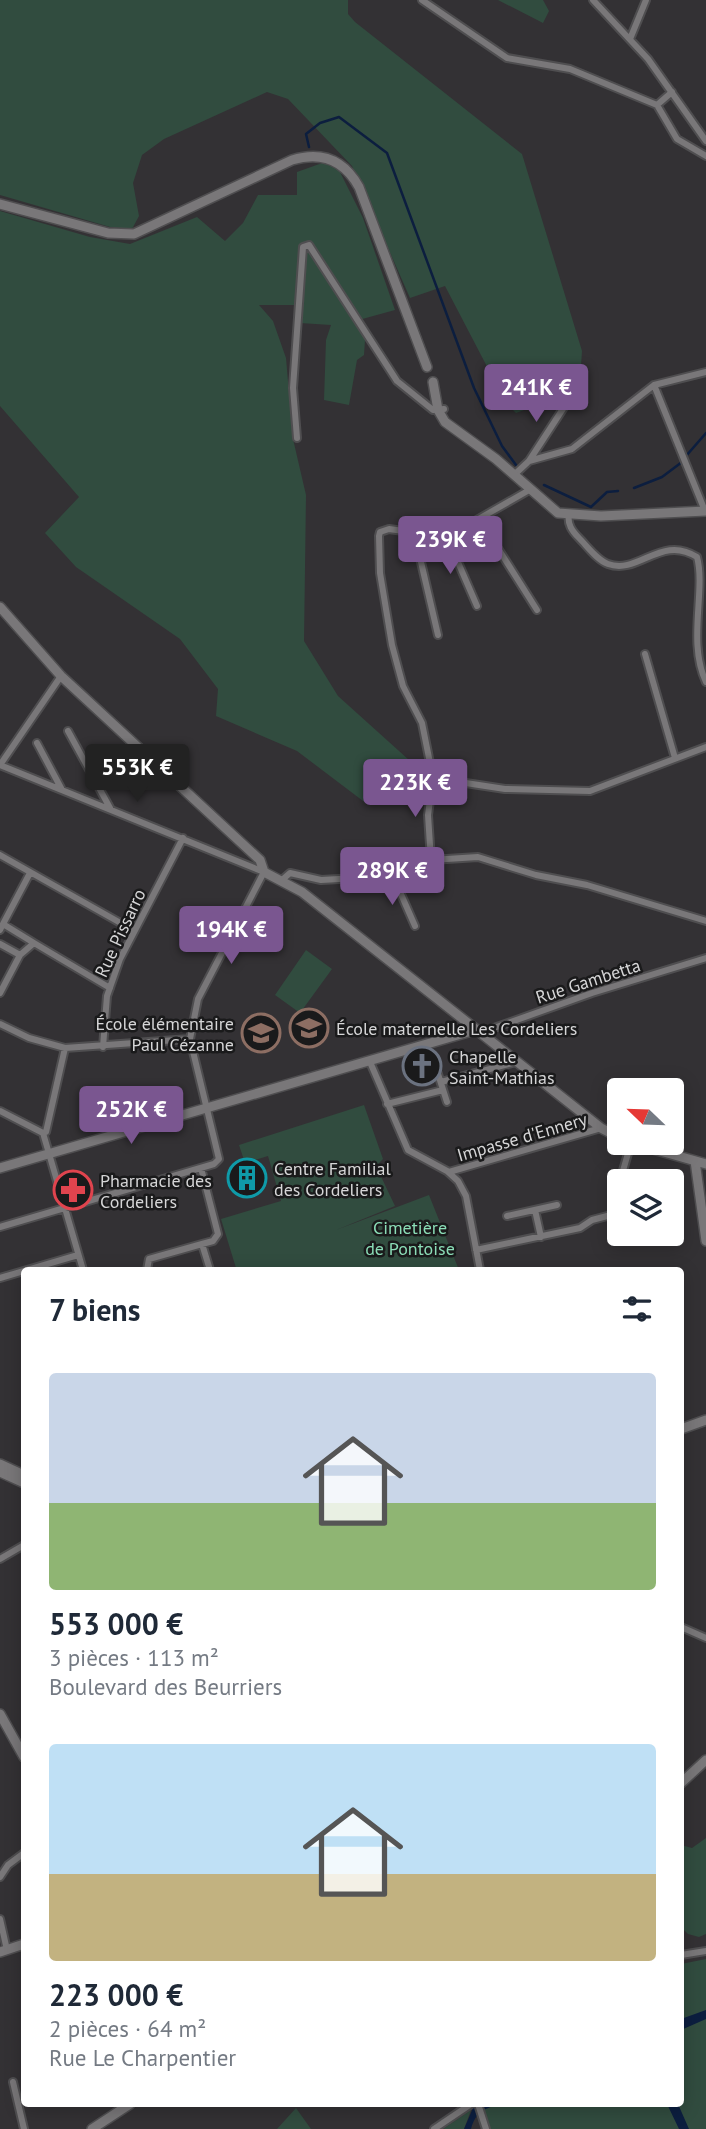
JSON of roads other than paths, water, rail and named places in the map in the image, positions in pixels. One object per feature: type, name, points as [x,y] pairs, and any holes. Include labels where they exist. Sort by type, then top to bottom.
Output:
[{"type":"street","points":[[422,0],[508,58],[570,69],[657,105],[677,139],[706,156]]},
{"type":"street","points":[[593,0],[630,39],[706,141]]},
{"type":"street","points":[[630,39],[646,0]]},
{"type":"street","points":[[657,105],[672,92]]},
{"type":"street","points":[[0,204],[108,233],[128,234],[151,228],[292,160],[313,155],[334,160],[351,173],[367,206],[441,410],[460,432],[554,510],[601,516],[705,511],[654,385]]},
{"type":"street","points":[[297,438],[293,388],[303,247],[309,244],[397,381],[432,410],[441,410]]},
{"type":"street","points":[[511,473],[529,461],[572,449],[654,385],[706,372]]},
{"type":"street","points":[[529,461],[570,398],[569,392]]},
{"type":"street","points":[[431,860],[428,816],[433,778],[422,723],[403,686],[380,573],[380,532],[389,529],[447,537],[531,489]]},
{"type":"street","points":[[569,514],[568,523],[573,533],[607,564],[621,565],[672,548],[697,557],[705,574],[698,642],[700,668],[706,682]]},
{"type":"street","points":[[480,520],[537,610]]},
{"type":"street","points":[[414,532],[438,635]]},
{"type":"street","points":[[447,537],[477,606]]},
{"type":"street","points":[[0,607],[61,676],[260,860],[264,872],[198,999],[190,1039],[219,1159],[201,1168],[0,1227]]},
{"type":"street","points":[[645,654],[675,758]]},
{"type":"street","points":[[61,676],[0,765],[264,872],[302,892],[607,1131]]},
{"type":"street","points":[[68,731],[110,808]]},
{"type":"street","points":[[37,743],[61,788]]},
{"type":"street","points":[[433,778],[505,789],[590,791],[706,747]]},
{"type":"street","name":"Rue Pissarro","points":[[103,1046],[110,988],[133,930],[183,838]]},
{"type":"street","points":[[0,855],[133,930]]},
{"type":"street","points":[[282,880],[290,873],[321,880],[393,876],[431,860],[478,857],[536,875],[587,885],[706,921]]},
{"type":"street","points":[[30,873],[1,927],[34,943],[110,988]]},
{"type":"street","points":[[393,876],[415,926]]},
{"type":"street","points":[[0,993],[20,955],[34,943]]},
{"type":"street","points":[[0,944],[20,955]]},
{"type":"street","name":"Rue Gambetta","points":[[478,1032],[706,958]]},
{"type":"street","points":[[0,1024],[29,1038],[65,1048],[190,1039]]},
{"type":"street","points":[[0,1168],[478,1032]]},
{"type":"street","points":[[43,1133],[46,1132],[65,1048]]},
{"type":"street","points":[[370,1062],[408,1150],[449,1172],[458,1181],[466,1196],[479,1267]]},
{"type":"street","points":[[387,1104],[516,1062]]},
{"type":"street","points":[[438,1071],[447,1102]]},
{"type":"street","points":[[0,1111],[43,1133],[82,1267]]},
{"type":"street","name":"Impasse d'Ennery","points":[[449,1172],[601,1128]]},
{"type":"street","points":[[674,1155],[706,1164]]},
{"type":"street","points":[[695,1161],[706,1241]]},
{"type":"street","points":[[148,1267],[149,1259],[213,1241],[218,1234],[201,1168]]},
{"type":"street","points":[[507,1216],[557,1205]]},
{"type":"street","points":[[535,1210],[541,1237]]},
{"type":"street","points":[[476,1250],[580,1228],[607,1216]]},
{"type":"street","points":[[202,1244],[209,1267]]},
{"type":"street","points":[[37,1267],[78,1255]]},
{"type":"street","points":[[0,1278],[21,1272]]},
{"type":"street","points":[[684,1428],[706,1420]]},
{"type":"street","points":[[0,1464],[21,1474]]},
{"type":"street","points":[[0,1472],[21,1482]]},
{"type":"street","points":[[1,1558],[21,1547]]},
{"type":"street","points":[[684,1628],[706,1638]]},
{"type":"street","points":[[0,1714],[21,1751]]},
{"type":"street","points":[[684,1780],[706,1760]]},
{"type":"street","points":[[0,1877],[8,1865],[21,1855]]},
{"type":"street","points":[[0,1919],[3,1951],[21,1945]]},
{"type":"street","points":[[684,1955],[706,1951]]},
{"type":"street","points":[[13,2082],[24,2129]]},
{"type":"street","points":[[92,2129],[125,2107]]},
{"type":"street","points":[[435,2129],[467,2107]]},
{"type":"street","points":[[479,2107],[486,2129]]},
{"type":"water","points":[[706,2010],[706,2019],[684,2029],[684,2018]]},
{"type":"water","points":[[489,2107],[475,2118],[471,2129],[464,2129],[473,2108]]},
{"type":"water","points":[[668,2107],[679,2107],[689,2129],[679,2129]]},
{"type":"waterway","points":[[309,147],[306,134],[320,123],[339,117],[387,153],[474,388],[502,446],[516,465]]},
{"type":"waterway","points":[[686,456],[706,433]]},
{"type":"waterway","points":[[634,488],[662,477],[682,462]]},
{"type":"waterway","points":[[544,485],[591,507],[607,492],[618,491]]},
{"type":"place","name":"École maternelle Les Cordeliers","points":[[309,1028]]},
{"type":"place","name":"École élémentaire Paul Cézanne","points":[[261,1033]]},
{"type":"place","name":"Chapelle Saint-Mathias","points":[[422,1066]]},
{"type":"place","name":"Centre Familial des Cordeliers","points":[[247,1178]]},
{"type":"place","name":"Pharmacie des Cordeliers","points":[[73,1190]]},
{"type":"park label","name":"Cimetière de Pontoise","points":[[410,1237]]}]
